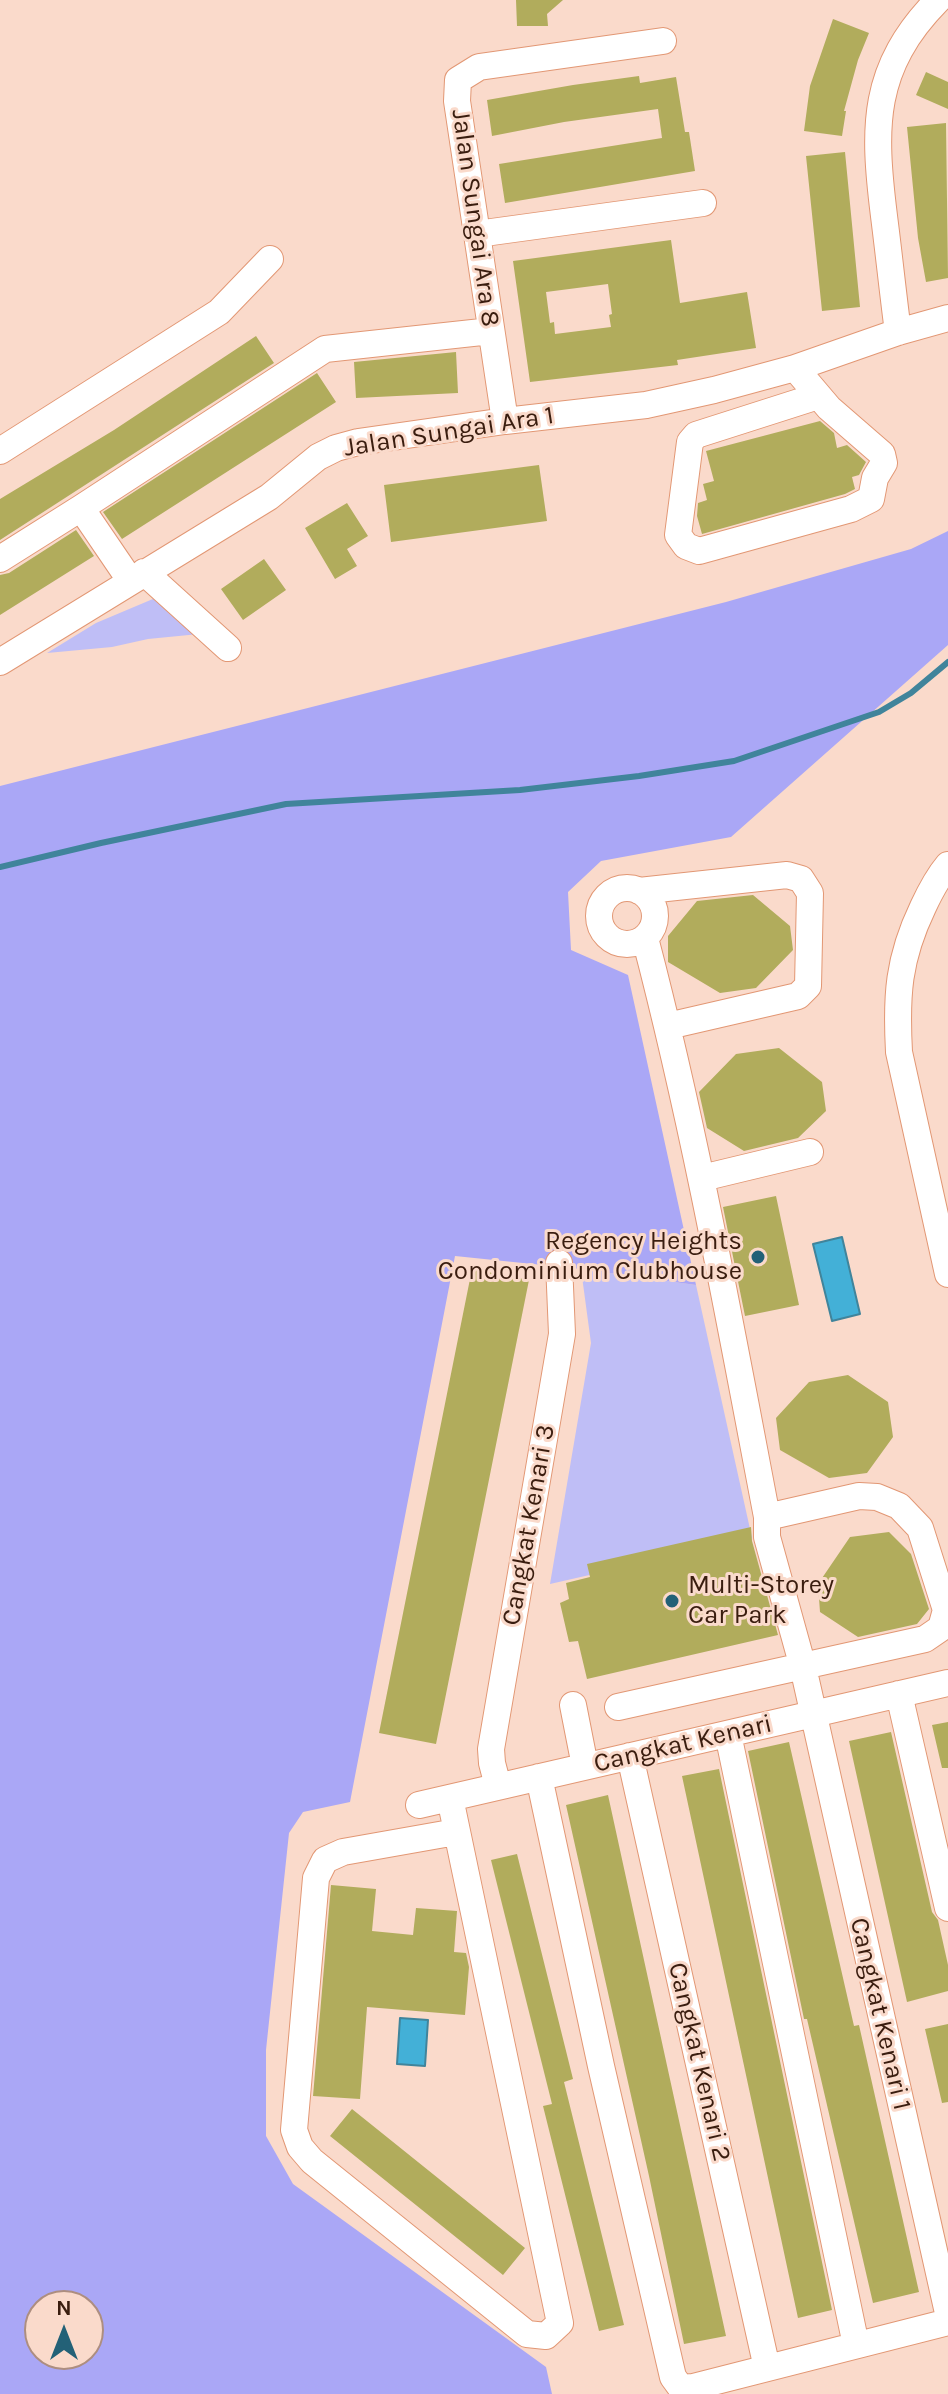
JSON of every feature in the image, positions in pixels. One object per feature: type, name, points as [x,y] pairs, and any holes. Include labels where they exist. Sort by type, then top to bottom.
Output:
[{"type":"street","points":[[898,332],[877,162],[877,122],[885,82],[899,53],[918,20],[938,0]]},
{"type":"street","name":"Jalan Sungai Ara 8","points":[[505,421],[457,101],[458,80],[479,67],[663,41]]},
{"type":"street","points":[[477,234],[703,203]]},
{"type":"street","points":[[0,451],[219,312],[270,259]]},
{"type":"street","name":"Jalan Sungai Ara 1","points":[[0,662],[269,497],[318,457],[336,448],[358,442],[505,421],[646,405],[795,368],[948,318]]},
{"type":"street","points":[[0,559],[325,349],[491,331]]},
{"type":"street","points":[[795,368],[829,408],[882,454],[884,463],[875,478],[871,499],[851,509],[699,551],[686,546],[678,535],[690,442],[696,435],[818,396]]},
{"type":"street","points":[[81,508],[137,576],[228,648]]},
{"type":"street","points":[[948,865],[936,879],[912,930],[900,973],[897,1015],[899,1052],[948,1274]]},
{"type":"street","points":[[639,891],[650,899],[655,915],[651,932],[635,943],[614,941],[606,935],[599,915],[607,896],[616,890],[627,888],[639,891],[787,875],[801,879],[810,893],[808,986],[798,996],[668,1026]]},
{"type":"street","name":"Cangkat Kenari 1","points":[[645,938],[702,1178],[767,1517],[782,1536],[811,1645],[812,1665],[948,2313]]},
{"type":"street","points":[[702,1178],[810,1152]]},
{"type":"street","name":"Cangkat Kenari 3","points":[[498,1786],[491,1749],[562,1334],[559,1263]]},
{"type":"street","points":[[618,1707],[925,1639],[941,1628],[946,1610],[920,1528],[899,1506],[877,1497],[859,1496],[767,1517]]},
{"type":"street","name":"Cangkat Kenari","points":[[419,1805],[453,1815],[498,1786],[948,1683]]},
{"type":"street","points":[[899,1694],[948,1908]]},
{"type":"street","points":[[573,1705],[585,1766]]},
{"type":"street","points":[[728,1734],[856,2345]]},
{"type":"street","name":"Cangkat Kenari 2","points":[[630,1756],[767,2368]]},
{"type":"street","points":[[539,1777],[601,2066],[673,2377],[681,2388],[948,2322]]},
{"type":"street","points":[[453,1815],[560,2323],[546,2336],[527,2334],[312,2161],[300,2147],[294,2130],[316,1878],[325,1860],[453,1815]]},
{"type":"shaded area","points":[[948,531],[948,645],[731,837],[601,861],[568,892],[571,950],[628,975],[696,1285],[455,1256],[350,1802],[303,1812],[289,1833],[266,2050],[266,2136],[293,2184],[546,2367],[552,2394],[0,2394],[0,786],[726,602],[911,549]]},
{"type":"shaded area","points":[[160,596],[199,634],[47,653],[96,623]]},
{"type":"shaded area","points":[[842,1237],[860,1314],[832,1321],[813,1244]]},
{"type":"shaded area","points":[[581,1269],[696,1285],[752,1538],[550,1584],[591,1343]]},
{"type":"shaded area","points":[[400,2018],[428,2020],[425,2066],[397,2064]]},
{"type":"building","points":[[516,0],[563,0],[547,14],[548,26],[517,26]]},
{"type":"building","points":[[833,19],[869,33],[844,111],[842,136],[804,131],[810,86]]},
{"type":"building","points":[[926,72],[948,82],[948,109],[916,95]]},
{"type":"building","points":[[639,76],[640,83],[676,77],[695,171],[505,203],[499,164],[662,138],[658,109],[492,136],[487,100]]},
{"type":"building","points":[[946,123],[948,278],[926,282],[918,238],[907,127]]},
{"type":"building","points":[[845,152],[860,307],[822,311],[806,156]]},
{"type":"building","points":[[671,240],[680,303],[747,292],[756,348],[677,360],[678,365],[530,382],[513,261]],"holes":[[[608,284],[612,314],[609,315],[611,327],[555,334],[554,322],[550,323],[546,292]]]},
{"type":"building","points":[[256,336],[274,363],[0,540],[0,499],[114,430]]},
{"type":"building","points":[[456,352],[458,393],[356,398],[354,362]]},
{"type":"building","points":[[317,373],[336,402],[122,539],[103,512]]},
{"type":"building","points":[[820,421],[834,433],[837,448],[847,445],[866,462],[859,475],[852,477],[855,489],[702,534],[697,516],[698,503],[707,500],[703,484],[714,481],[706,451]]},
{"type":"building","points":[[539,465],[547,521],[391,542],[384,485]]},
{"type":"building","points":[[347,503],[368,536],[347,549],[357,566],[335,579],[305,528]]},
{"type":"building","points":[[76,530],[94,556],[0,615],[0,575],[9,573]]},
{"type":"building","points":[[264,559],[286,590],[243,620],[221,589]]},
{"type":"building","points":[[753,895],[790,926],[793,950],[756,988],[720,993],[668,962],[668,936],[697,901]]},
{"type":"building","points":[[779,1048],[822,1082],[826,1111],[798,1138],[744,1151],[707,1128],[699,1092],[736,1054]]},
{"type":"building","name":"Regency Heights Condominium Clubhouse","points":[[776,1196],[799,1305],[745,1316],[723,1207]]},
{"type":"building","points":[[472,1269],[529,1280],[436,1744],[379,1733]]},
{"type":"building","points":[[848,1375],[888,1402],[893,1437],[867,1473],[829,1478],[780,1450],[776,1418],[809,1382]]},
{"type":"building","name":"Multi-Storey Car Park","points":[[751,1527],[752,1541],[778,1635],[587,1679],[578,1641],[569,1642],[560,1603],[569,1599],[566,1583],[590,1577],[587,1564]]},
{"type":"building","points":[[889,1532],[911,1554],[929,1609],[917,1624],[858,1637],[820,1612],[818,1584],[850,1537]]},
{"type":"building","points":[[948,1722],[948,1768],[942,1768],[932,1725]]},
{"type":"building","points":[[891,1732],[932,1912],[938,1920],[948,1965],[948,1991],[907,2002],[849,1741]]},
{"type":"building","points":[[789,1742],[854,2026],[859,2025],[919,2292],[873,2303],[807,2019],[804,2019],[748,1751]]},
{"type":"building","points":[[719,1769],[832,2310],[798,2318],[682,1776]]},
{"type":"building","points":[[608,1795],[726,2336],[684,2344],[566,1805]]},
{"type":"building","points":[[517,1854],[573,2079],[564,2082],[624,2325],[599,2331],[543,2106],[552,2104],[491,1860]]},
{"type":"building","points":[[331,1885],[376,1889],[372,1931],[413,1935],[416,1908],[457,1911],[454,1952],[466,1953],[469,1967],[465,2015],[367,2007],[360,2099],[313,2096]]},
{"type":"building","points":[[948,2024],[948,2102],[942,2103],[925,2029]]},
{"type":"building","points":[[352,2109],[525,2248],[503,2275],[330,2136]]},
{"type":"waterway","points":[[0,867],[286,804],[520,790],[734,761],[879,712],[911,693],[948,662]]},
{"type":"place","name":"Regency Heights Condominium Clubhouse","points":[[758,1257]]},
{"type":"place","name":"Multi-Storey Car Park","points":[[672,1601]]}]
